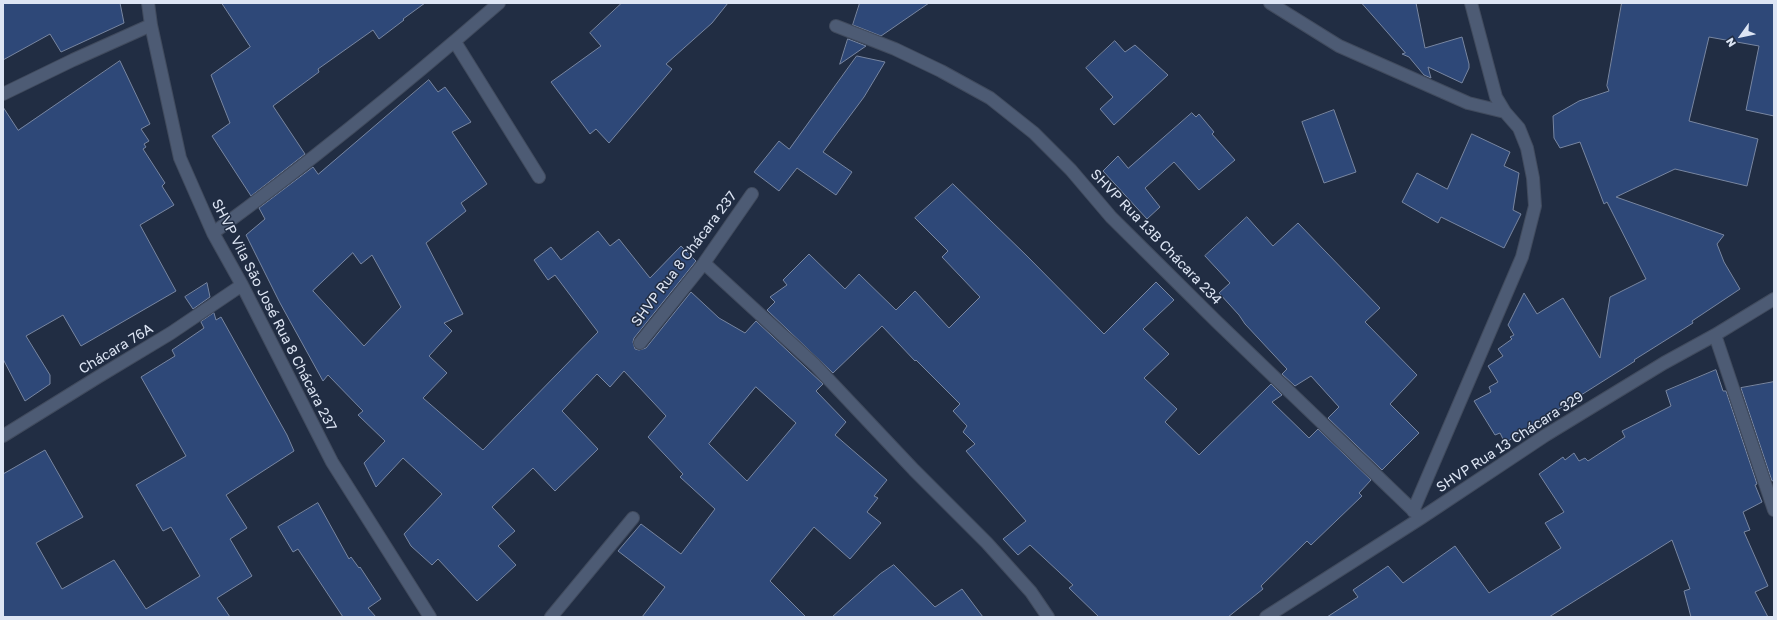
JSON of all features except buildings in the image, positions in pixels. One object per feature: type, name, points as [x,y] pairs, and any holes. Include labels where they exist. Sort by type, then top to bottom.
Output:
[{"type":"street","name":"SHVP Vila São José Rua 8 Chácara 237","points":[[148,3],[151,25],[180,158],[213,233],[242,285],[332,462],[430,617]]},
{"type":"street","points":[[213,233],[272,190],[455,42],[499,3]]},
{"type":"street","points":[[1270,3],[1339,46],[1468,103],[1505,112]]},
{"type":"street","points":[[1417,515],[1522,257],[1535,206],[1533,178],[1527,148],[1519,128],[1505,112],[1496,97],[1471,3]]},
{"type":"street","points":[[3,94],[73,60],[151,25]]},
{"type":"street","name":"SHVP Rua 13B Chácara 234","points":[[836,26],[895,49],[941,71],[990,98],[1034,133],[1071,170],[1116,222],[1217,322],[1417,515]]},
{"type":"street","points":[[455,42],[539,177]]},
{"type":"street","name":"SHVP Rua 8 Chácara 237","points":[[640,343],[704,263],[752,194]]},
{"type":"street","points":[[704,263],[815,365],[914,470],[987,543],[1031,592],[1048,617]]},
{"type":"street","name":"Chácara 76A","points":[[3,436],[98,376],[171,333],[242,285]]},
{"type":"street","name":"SHVP Rua 13 Chácara 329","points":[[1266,617],[1417,515],[1664,363],[1715,335],[1774,299]]},
{"type":"street","points":[[1715,335],[1774,510]]},
{"type":"street","points":[[551,617],[633,518]]}]
